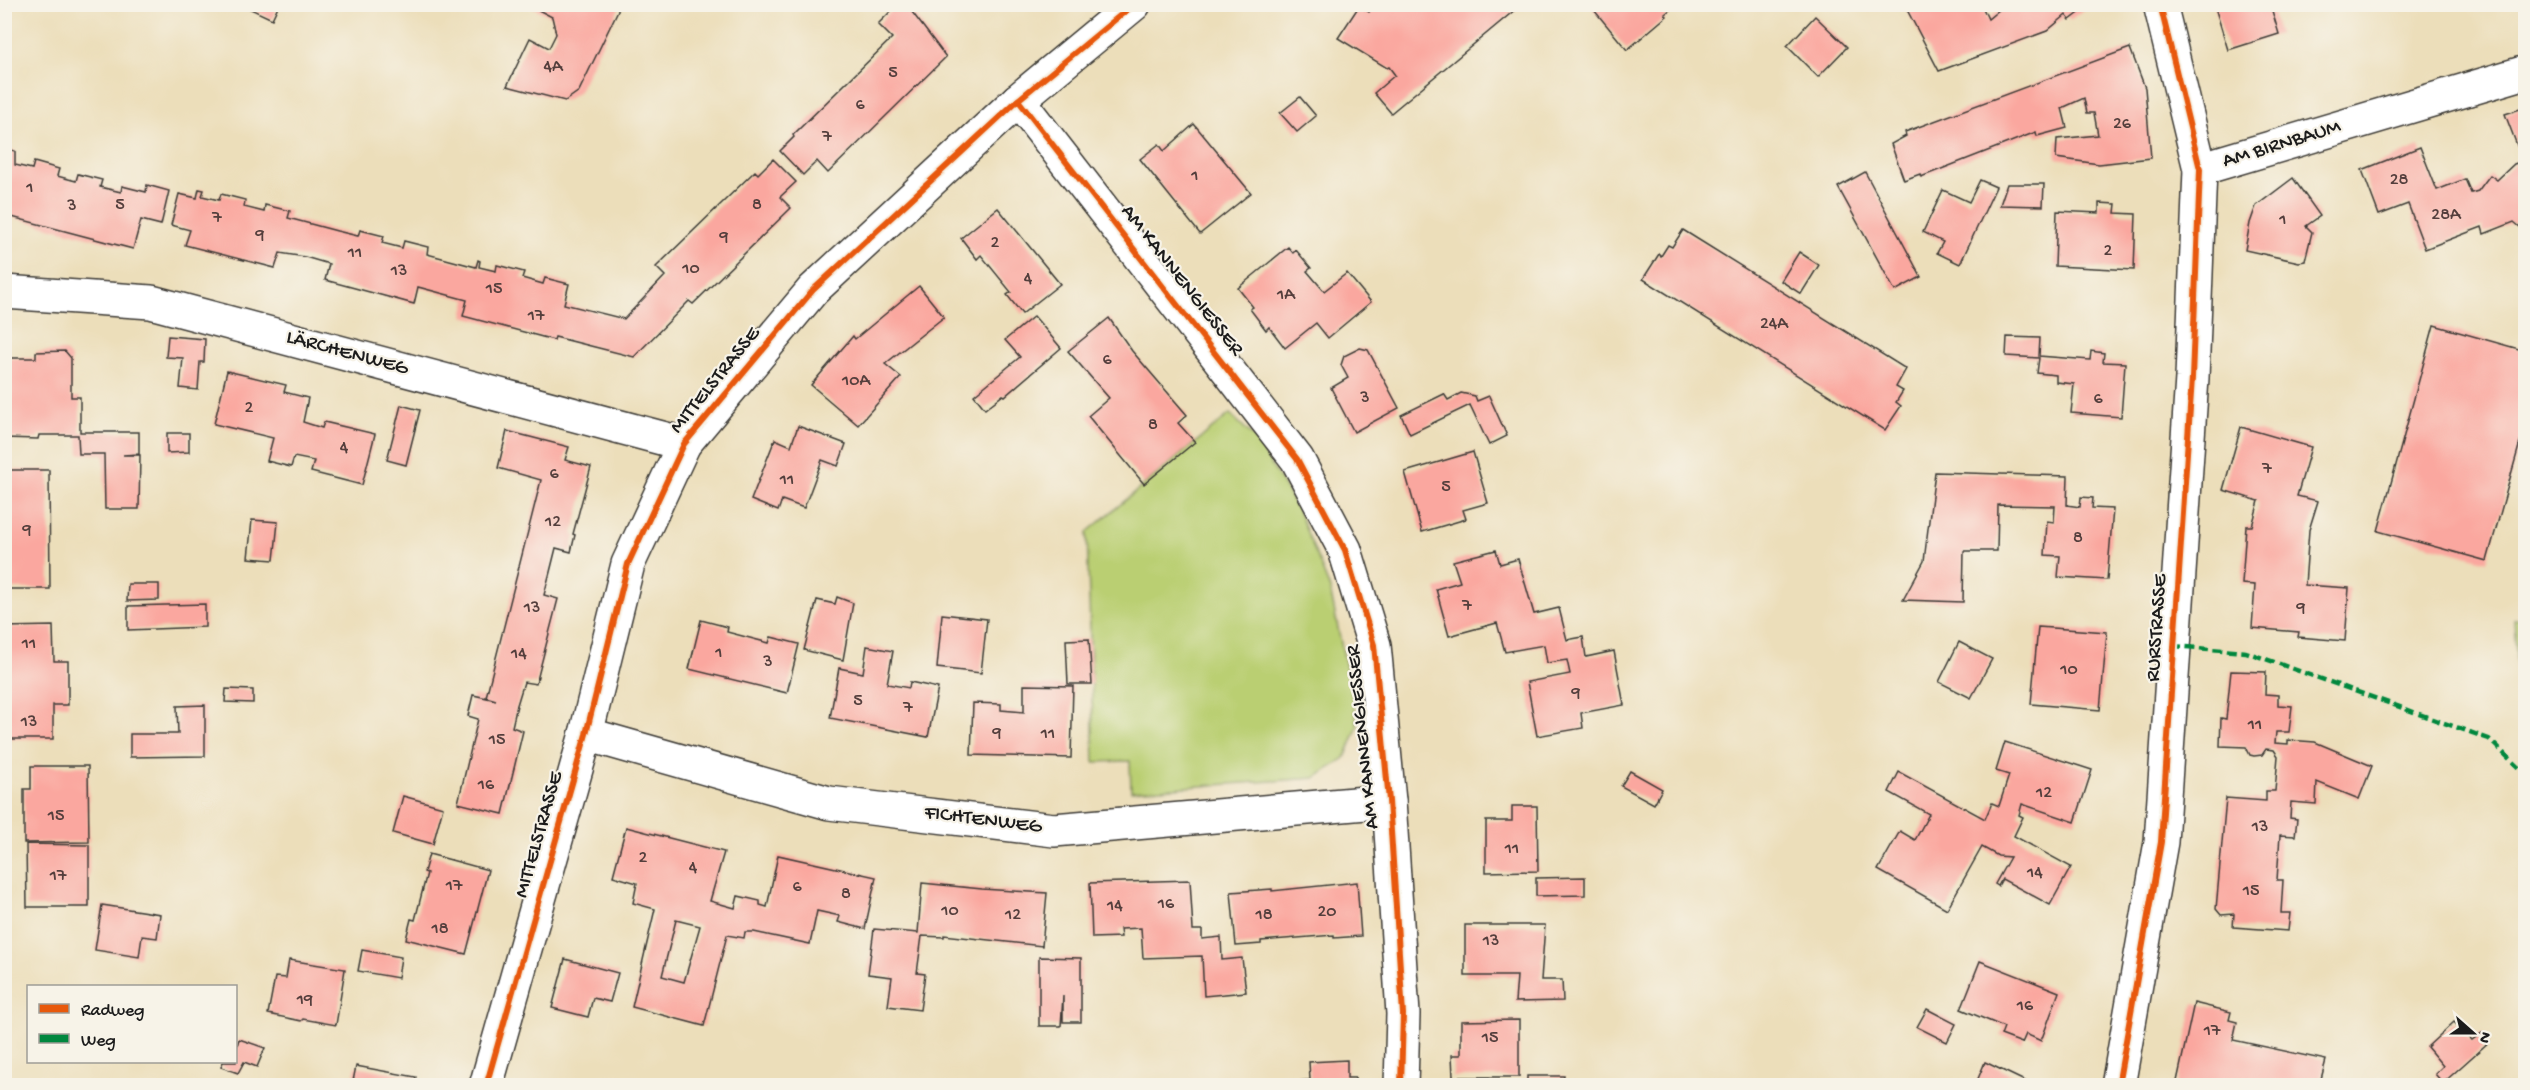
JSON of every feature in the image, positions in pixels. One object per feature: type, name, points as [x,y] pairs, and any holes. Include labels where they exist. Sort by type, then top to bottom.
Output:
[{"type":"street","name":"MITTELSTRASSE","points":[[486,1086],[586,734],[628,564],[684,444],[813,290],[1018,100],[1134,4]]},
{"type":"street","name":"AM BIRNBAUM","points":[[2160,4],[2200,169],[2526,72]]},
{"type":"street","name":"AM KANNENGIESSER","points":[[1018,100],[1297,459],[1345,550],[1374,645],[1389,801],[1403,1014],[1401,1086]]},
{"type":"street","name":"RURSTRASSE","points":[[2118,1086],[2161,842],[2192,378],[2200,169]]},
{"type":"street","name":"LÄRCHENWEG","points":[[4,292],[151,302],[684,444]]},
{"type":"street","name":"FICHTENWEG","points":[[586,734],[829,802],[1054,830],[1389,801]]},
{"type":"green space","points":[[1230,414],[1255,438],[1298,510],[1330,589],[1358,726],[1345,758],[1315,778],[1131,791],[1130,761],[1094,762],[1087,532]]},
{"type":"green space","points":[[2526,618],[2525,742],[2521,735],[2514,619]]},
{"type":"building","points":[[240,4],[279,4],[272,19]]},
{"type":"building","points":[[527,4],[621,4],[579,91],[565,101],[507,86],[530,38],[549,48],[556,34],[552,17]]},
{"type":"building","points":[[898,4],[906,4],[946,57],[828,173],[817,161],[803,175],[780,151],[794,137],[793,135],[892,38],[878,24]]},
{"type":"building","points":[[1374,4],[1522,4],[1391,113],[1374,93],[1395,75],[1389,67],[1387,68],[1338,38],[1359,6],[1369,12]]},
{"type":"building","points":[[1589,4],[1677,4],[1665,14],[1667,16],[1627,50]]},
{"type":"building","points":[[1904,4],[1981,4],[1988,19],[2006,4],[2091,4],[2070,20],[2066,15],[2047,31],[1939,71]]},
{"type":"building","points":[[2214,4],[2270,4],[2279,34],[2228,50]]},
{"type":"building","points":[[1815,16],[1847,47],[1818,77],[1787,46]]},
{"type":"building","points":[[2130,48],[2145,88],[2151,158],[2099,164],[2056,158],[2057,139],[2098,135],[2094,113],[2087,113],[2084,98],[2062,108],[2067,128],[2037,136],[2036,132],[1921,177],[1920,174],[1904,180],[1891,144],[1906,136],[1905,132]]},
{"type":"building","points":[[1300,97],[1316,116],[1297,132],[1280,113]]},
{"type":"building","points":[[2526,107],[2526,222],[2521,228],[2514,222],[2484,234],[2482,227],[2425,249],[2408,204],[2379,215],[2362,170],[2420,147],[2437,190],[2465,179],[2471,193],[2478,191],[2490,175],[2497,180],[2514,164],[2523,161],[2505,114]]},
{"type":"building","points":[[1194,124],[1251,193],[1200,234],[1140,159],[1159,144],[1164,151]]},
{"type":"building","points":[[4,148],[15,151],[15,165],[32,169],[34,162],[59,169],[57,176],[76,181],[78,174],[102,180],[100,187],[121,192],[122,186],[146,192],[147,185],[169,191],[161,225],[141,220],[133,249],[4,215],[6,184],[4,183]]},
{"type":"building","points":[[773,159],[796,182],[780,197],[791,208],[693,304],[689,301],[634,357],[555,337],[554,340],[463,316],[467,300],[418,287],[414,304],[325,280],[329,264],[305,257],[280,253],[275,268],[185,245],[190,230],[171,225],[179,194],[197,198],[199,189],[204,190],[202,196],[219,200],[221,194],[245,200],[244,207],[264,212],[265,205],[290,211],[288,218],[337,231],[358,236],[360,230],[384,236],[382,243],[402,248],[404,241],[428,247],[427,254],[476,267],[478,260],[480,261],[479,267],[496,271],[497,265],[524,272],[522,278],[543,284],[545,278],[569,284],[564,304],[624,319],[665,276],[656,267],[755,171],[758,174]]},
{"type":"building","points":[[1865,172],[1921,277],[1895,291],[1838,187]]},
{"type":"building","points":[[2293,178],[2320,216],[2306,226],[2312,232],[2305,261],[2299,262],[2245,250],[2256,206]]},
{"type":"building","points":[[1980,180],[1996,187],[1960,264],[1937,253],[1943,242],[1923,232],[1943,190],[1969,202]]},
{"type":"building","points":[[2007,184],[2044,184],[2043,206],[2000,205]]},
{"type":"building","points":[[2099,203],[2116,204],[2115,213],[2136,214],[2134,270],[2055,266],[2057,211],[2099,213]]},
{"type":"building","points":[[998,208],[1060,284],[1022,314],[1007,295],[1011,292],[981,255],[977,259],[961,238]]},
{"type":"building","points":[[1683,230],[1906,369],[1896,387],[1903,391],[1896,402],[1901,406],[1885,430],[1643,279],[1659,254],[1661,256],[1668,245],[1672,247]]},
{"type":"building","points":[[1288,247],[1293,253],[1296,250],[1311,268],[1307,271],[1324,291],[1347,273],[1371,302],[1328,338],[1316,323],[1285,348],[1269,327],[1266,330],[1250,309],[1253,307],[1238,288]]},
{"type":"building","points":[[1799,252],[1819,265],[1801,294],[1781,281]]},
{"type":"building","points":[[919,286],[944,317],[885,364],[901,377],[858,425],[811,385],[853,336],[855,339]]},
{"type":"building","points":[[1034,316],[1061,348],[1005,396],[1003,395],[985,409],[974,395],[1020,357],[1005,340]]},
{"type":"building","points":[[1109,318],[1132,351],[1187,415],[1178,423],[1195,442],[1144,484],[1088,416],[1109,398],[1068,351]]},
{"type":"building","points":[[2434,325],[2526,351],[2526,421],[2487,561],[2378,531]]},
{"type":"building","points":[[168,336],[205,339],[204,362],[200,362],[198,390],[180,388],[183,358],[166,357]]},
{"type":"building","points":[[2007,337],[2040,338],[2039,356],[2090,360],[2091,351],[2104,353],[2103,362],[2125,363],[2121,417],[2071,413],[2074,384],[2056,382],[2056,375],[2037,373],[2039,358],[2006,356]]},
{"type":"building","points":[[1360,348],[1368,350],[1399,408],[1354,432],[1331,388],[1348,378],[1341,365],[1344,356]]},
{"type":"building","points":[[65,351],[71,358],[71,397],[80,397],[80,432],[139,432],[139,454],[123,455],[140,455],[139,509],[105,509],[104,454],[79,454],[78,435],[39,435],[38,439],[4,438],[4,358],[36,358],[36,352]]},
{"type":"building","points":[[227,371],[286,385],[284,392],[308,398],[303,422],[322,428],[324,422],[375,434],[362,485],[311,472],[314,461],[294,457],[291,467],[267,461],[273,438],[214,424]]},
{"type":"building","points":[[1461,393],[1475,396],[1477,401],[1489,396],[1507,436],[1489,445],[1470,405],[1410,434],[1401,415],[1444,394],[1448,400]]},
{"type":"building","points":[[401,405],[420,410],[406,465],[387,460]]},
{"type":"building","points":[[798,426],[846,444],[838,466],[822,460],[804,508],[782,500],[778,511],[751,500],[775,439],[791,446]]},
{"type":"building","points":[[2241,427],[2311,447],[2297,496],[2318,501],[2309,530],[2305,585],[2349,588],[2345,641],[2298,637],[2299,632],[2252,628],[2255,585],[2242,584],[2246,526],[2252,526],[2259,501],[2223,490]]},
{"type":"building","points":[[507,431],[569,447],[565,460],[591,467],[573,534],[575,535],[571,552],[556,548],[544,595],[558,599],[536,684],[524,682],[517,705],[512,727],[523,731],[503,814],[458,803],[478,719],[468,716],[473,695],[496,700],[486,697],[541,480],[498,468]]},
{"type":"building","points":[[167,433],[189,433],[189,452],[167,453]]},
{"type":"building","points":[[1473,452],[1488,503],[1463,510],[1466,519],[1422,532],[1405,472]]},
{"type":"building","points":[[4,470],[49,470],[50,589],[4,589]]},
{"type":"building","points":[[1935,472],[2068,476],[2067,505],[2080,507],[2081,497],[2093,498],[2092,508],[2113,509],[2107,580],[2058,577],[2060,556],[2045,555],[2047,521],[2054,522],[2055,506],[1998,505],[1997,551],[1964,551],[1963,602],[1903,600],[1924,561]]},
{"type":"building","points":[[252,520],[278,522],[274,560],[248,558]]},
{"type":"building","points":[[1496,550],[1500,564],[1518,559],[1534,614],[1559,608],[1567,640],[1583,637],[1586,657],[1614,651],[1624,705],[1581,713],[1583,728],[1537,736],[1527,682],[1570,674],[1567,660],[1547,663],[1544,645],[1505,652],[1497,623],[1449,636],[1436,589],[1460,582],[1453,561]]},
{"type":"building","points":[[128,584],[159,584],[159,600],[127,601]]},
{"type":"building","points":[[837,597],[853,603],[843,660],[804,650],[817,600],[835,604]]},
{"type":"building","points":[[205,604],[205,627],[128,630],[128,606]]},
{"type":"building","points":[[942,614],[987,619],[981,673],[937,668]]},
{"type":"building","points":[[701,620],[728,627],[727,632],[769,643],[771,637],[799,644],[787,693],[689,669]]},
{"type":"building","points":[[53,626],[54,661],[68,661],[68,705],[53,705],[53,739],[4,739],[4,627]]},
{"type":"building","points":[[2038,627],[2107,632],[2100,710],[2031,704]]},
{"type":"building","points":[[1089,639],[1092,684],[1068,684],[1066,640]]},
{"type":"building","points":[[1959,642],[1992,659],[1971,698],[1939,682]]},
{"type":"building","points":[[867,646],[893,651],[887,684],[909,688],[910,682],[938,688],[928,737],[830,718],[839,668],[863,673]]},
{"type":"building","points":[[2231,671],[2266,672],[2265,694],[2278,695],[2278,705],[2292,706],[2289,732],[2276,732],[2275,743],[2288,744],[2288,740],[2315,742],[2372,766],[2359,799],[2317,782],[2316,804],[2291,802],[2290,818],[2297,819],[2295,836],[2280,835],[2277,880],[2283,880],[2281,913],[2290,913],[2288,931],[2233,927],[2234,914],[2221,915],[2216,909],[2226,798],[2266,801],[2266,791],[2275,791],[2278,756],[2274,750],[2266,749],[2262,755],[2254,756],[2250,755],[2246,747],[2220,746],[2221,718],[2226,719]]},
{"type":"building","points":[[1024,685],[1073,686],[1071,758],[971,755],[973,703],[1001,704],[1001,710],[1024,712]]},
{"type":"building","points":[[226,689],[253,690],[253,703],[225,702]]},
{"type":"building","points":[[205,705],[205,756],[130,757],[130,734],[178,734],[177,706]]},
{"type":"building","points":[[2005,742],[2092,770],[2075,822],[2022,804],[2019,815],[2023,817],[2014,836],[2071,867],[2050,905],[2002,879],[1998,886],[1995,884],[2010,857],[1998,856],[1982,847],[1947,909],[1878,870],[1900,831],[1915,840],[1929,814],[1889,792],[1899,772],[1985,819],[1992,803],[1999,806],[2009,775],[1996,771]]},
{"type":"building","points":[[31,766],[88,766],[89,842],[24,843],[24,789],[31,789]]},
{"type":"building","points":[[1630,771],[1662,789],[1654,804],[1621,786]]},
{"type":"building","points":[[403,796],[443,807],[433,844],[393,833]]},
{"type":"building","points":[[1512,806],[1537,806],[1538,871],[1486,872],[1486,821],[1512,821]]},
{"type":"building","points":[[626,827],[724,852],[710,901],[735,908],[738,896],[760,901],[760,905],[767,907],[778,855],[876,877],[865,929],[838,922],[840,916],[817,911],[810,944],[754,932],[745,932],[744,938],[727,935],[704,1026],[632,1007],[655,909],[633,903],[637,883],[613,876]],"holes":[[[676,920],[700,926],[684,982],[662,976]]]},
{"type":"building","points":[[26,844],[89,845],[89,907],[27,907]]},
{"type":"building","points":[[429,854],[488,870],[466,954],[406,939],[411,919],[415,920],[427,873],[424,872]]},
{"type":"building","points":[[1585,877],[1585,895],[1536,896],[1536,878]]},
{"type":"building","points":[[1190,880],[1193,930],[1202,930],[1202,939],[1221,937],[1222,960],[1242,958],[1246,992],[1204,996],[1202,956],[1143,958],[1141,928],[1120,929],[1121,937],[1092,938],[1090,883]]},
{"type":"building","points":[[1357,882],[1361,936],[1334,938],[1334,935],[1261,941],[1261,944],[1236,946],[1231,892],[1272,889],[1272,891]]},
{"type":"building","points":[[922,883],[1047,893],[1042,946],[944,935],[944,937],[922,936],[917,973],[925,974],[920,1010],[888,1006],[892,977],[868,974],[874,929],[918,933]]},
{"type":"building","points":[[102,905],[160,914],[157,938],[142,936],[139,957],[95,950]]},
{"type":"building","points":[[1465,925],[1545,925],[1541,980],[1562,980],[1563,1001],[1515,1002],[1517,976],[1465,976]]},
{"type":"building","points":[[362,950],[401,957],[398,978],[358,971]]},
{"type":"building","points":[[1039,957],[1081,958],[1081,1022],[1063,1022],[1063,996],[1061,1026],[1039,1026]]},
{"type":"building","points":[[565,959],[618,973],[610,1002],[593,998],[588,1017],[552,1008]]},
{"type":"building","points":[[289,960],[345,969],[336,1025],[268,1014],[275,977],[286,978]]},
{"type":"building","points":[[1980,961],[2059,992],[2041,1041],[2026,1034],[2022,1043],[2001,1035],[2004,1027],[1961,1009]]},
{"type":"building","points":[[2194,1003],[2231,1012],[2229,1020],[2237,1022],[2233,1040],[2326,1060],[2321,1079],[2338,1083],[2337,1086],[2254,1086],[2224,1079],[2223,1086],[2176,1086]]},
{"type":"building","points":[[1927,1009],[1956,1024],[1947,1042],[1917,1027]]},
{"type":"building","points":[[1519,1020],[1519,1077],[1453,1077],[1452,1055],[1461,1055],[1461,1021]]},
{"type":"building","points":[[2454,1022],[2472,1040],[2482,1033],[2490,1041],[2443,1083],[2435,1074],[2443,1066],[2427,1047]]},
{"type":"building","points":[[239,1039],[265,1048],[257,1067],[244,1062],[238,1073],[221,1067],[223,1063],[237,1063]]},
{"type":"building","points":[[1347,1060],[1347,1078],[1355,1078],[1355,1086],[1298,1086],[1297,1081],[1310,1080],[1309,1062]]},
{"type":"building","points":[[1985,1062],[2035,1086],[1975,1086]]},
{"type":"building","points":[[356,1066],[416,1077],[414,1086],[352,1086]]},
{"type":"building","points":[[1527,1076],[1564,1076],[1563,1086],[1527,1086]]},
{"type":"marked path","points":[[2173,646],[2246,652],[2489,739],[2526,775]]},
{"type":"cycle path","points":[[486,1086],[586,734],[628,564],[684,444],[813,290],[1018,100],[1134,4]]},
{"type":"cycle path","points":[[2118,1086],[2161,842],[2192,378],[2200,169],[2160,4]]},
{"type":"cycle path","points":[[1018,100],[1297,459],[1345,550],[1374,645],[1389,801],[1403,1014],[1401,1086]]}]
